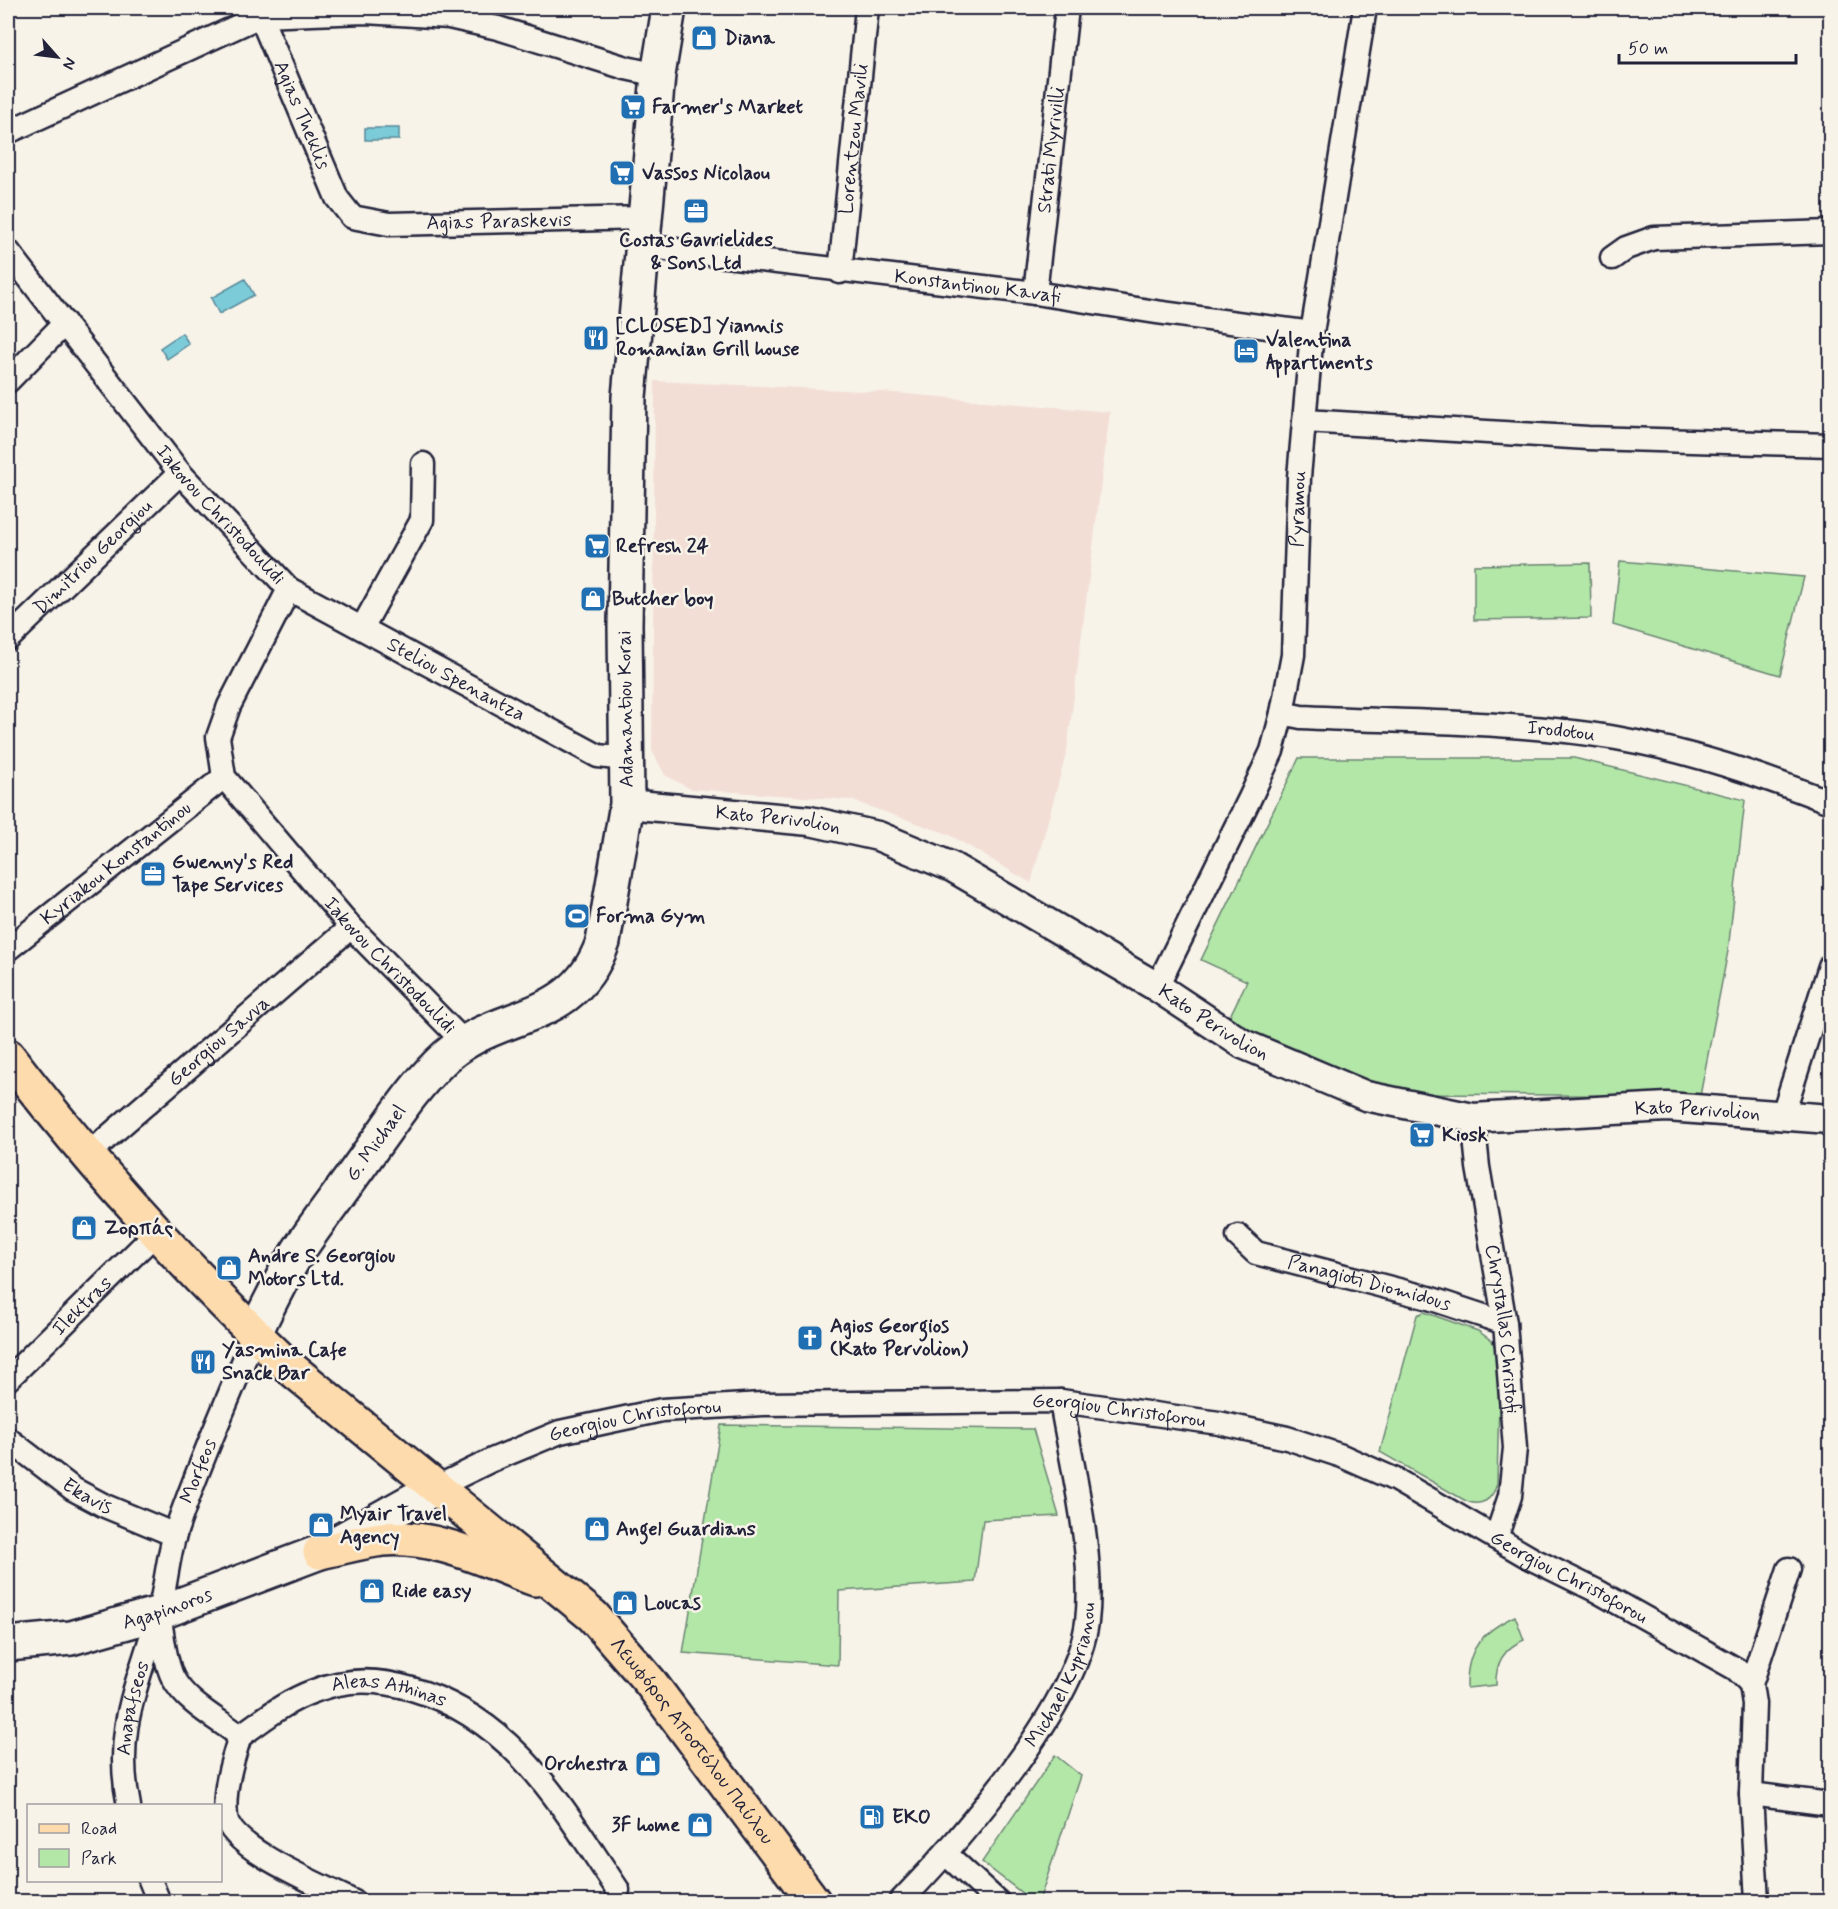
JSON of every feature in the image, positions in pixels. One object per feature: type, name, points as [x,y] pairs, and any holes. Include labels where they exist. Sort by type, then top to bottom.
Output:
[{"type":"main road","name":"Adamantiou Korai","points":[[463,1041],[493,1027],[543,1010],[563,998],[582,982],[596,962],[603,942],[627,804],[625,626],[628,397],[658,75],[669,8]]},
{"type":"main road","name":"G. Michael","points":[[245,1325],[408,1098],[438,1063],[463,1041]]},
{"type":"main road","points":[[11,1069],[156,1233],[245,1325],[288,1366],[435,1488]]},
{"type":"main road","name":"Agapinoros","points":[[8,1644],[71,1638],[159,1613],[320,1552],[435,1488]]},
{"type":"main road","name":"Λεωφόρος Αποστόλου Παύλου","points":[[435,1488],[593,1616],[650,1682],[814,1902]]},
{"type":"main road","points":[[320,1552],[382,1539],[440,1544],[562,1589]]},
{"type":"street","name":"Lorentzou Mavili","points":[[840,272],[867,8]]},
{"type":"street","name":"Strati Myrivilli","points":[[1035,293],[1067,8]]},
{"type":"street","name":"Pyramou","points":[[1157,987],[1263,770],[1282,713],[1293,655],[1299,477],[1312,333],[1365,8]]},
{"type":"street","points":[[8,132],[259,12],[365,12],[449,17],[498,28],[626,68],[658,75]]},
{"type":"street","name":"Agias Theklis","points":[[259,12],[337,198],[352,218]]},
{"type":"street","name":"Agias Paraskevis","points":[[352,218],[389,224],[644,232]]},
{"type":"street","name":"Konstantinou Kavafi","points":[[644,232],[840,272],[1035,293],[1312,333]]},
{"type":"street","points":[[1612,258],[1626,248],[1654,238],[1830,232]]},
{"type":"street","name":"Iakovou Christodoulidi","points":[[8,251],[180,473],[289,590],[225,716],[218,737],[224,777],[351,927],[463,1041]]},
{"type":"street","points":[[8,381],[65,323]]},
{"type":"street","points":[[1305,421],[1588,438],[1830,445]]},
{"type":"street","points":[[363,628],[422,520],[423,464]]},
{"type":"street","name":"Dimitriou Georgiou","points":[[8,639],[180,473]]},
{"type":"street","name":"Steliou Spenantza","points":[[289,590],[598,756],[626,759]]},
{"type":"street","name":"Irodotou","points":[[1282,713],[1301,717],[1559,730],[1616,738],[1686,753],[1747,770],[1830,802]]},
{"type":"street","name":"Kyriakou Konstantinou","points":[[8,949],[224,777]]},
{"type":"street","name":"Kato Perivolion","points":[[627,804],[810,821],[878,836],[952,867],[1157,987],[1243,1044],[1366,1096],[1473,1118],[1667,1107],[1830,1119]]},
{"type":"street","name":"Georgiou Savva","points":[[87,1155],[351,927]]},
{"type":"street","points":[[1784,1114],[1830,966]]},
{"type":"street","name":"Chrystallas Christofi","points":[[1473,1118],[1478,1167],[1505,1323],[1515,1448],[1510,1496],[1496,1538]]},
{"type":"street","name":"Ilektras","points":[[8,1379],[156,1233]]},
{"type":"street","name":"Panagioti Diomidous","points":[[1238,1236],[1256,1254],[1429,1298],[1505,1323]]},
{"type":"street","name":"Morfeos","points":[[159,1613],[175,1535],[245,1325]]},
{"type":"street","name":"Georgiou Christoforou","points":[[435,1488],[492,1460],[560,1432],[662,1410],[762,1404],[1061,1401],[1219,1423],[1287,1438],[1342,1456],[1396,1480],[1496,1538],[1736,1669],[1751,1684]]},
{"type":"street","name":"Michael Kyprianou","points":[[900,1902],[946,1854],[986,1805],[1056,1701],[1075,1664],[1087,1623],[1088,1582],[1061,1401]]},
{"type":"street","name":"Ekavis","points":[[8,1439],[72,1489],[105,1506],[175,1535]]},
{"type":"street","points":[[1757,1902],[1751,1794],[1754,1704],[1751,1684],[1789,1569]]},
{"type":"street","points":[[159,1613],[172,1676],[178,1686],[187,1696],[240,1736],[230,1768],[226,1818],[234,1833],[262,1854],[354,1902]]},
{"type":"street","name":"Anapafseos","points":[[129,1804],[123,1778],[124,1734],[130,1699],[159,1613]]},
{"type":"street","name":"Aleas Athinas","points":[[240,1736],[280,1707],[315,1690],[358,1680],[393,1683],[430,1694],[472,1714],[518,1752],[545,1783],[618,1890]]},
{"type":"street","points":[[1751,1794],[1830,1804]]},
{"type":"street","points":[[946,1854],[998,1902]]},
{"type":"street","points":[[150,1882],[159,1902]]},
{"type":"shaded area","points":[[655,381],[883,392],[1110,412],[1067,751],[1031,883],[948,834],[850,800],[691,789],[665,775],[652,751]]},
{"type":"green space","points":[[1620,561],[1804,577],[1780,675],[1613,625]]},
{"type":"green space","points":[[1590,563],[1591,618],[1474,620],[1474,565]]},
{"type":"green space","points":[[1299,758],[1574,758],[1745,800],[1728,951],[1700,1096],[1416,1094],[1346,1078],[1227,1022],[1247,981],[1201,960]]},
{"type":"green space","points":[[1424,1312],[1478,1331],[1492,1341],[1500,1358],[1497,1484],[1486,1501],[1472,1503],[1466,1501],[1380,1452],[1417,1315]]},
{"type":"green space","points":[[721,1425],[1033,1429],[1059,1516],[983,1520],[975,1582],[839,1591],[838,1665],[683,1653]]},
{"type":"green space","points":[[1515,1616],[1524,1640],[1511,1647],[1502,1657],[1497,1670],[1496,1685],[1467,1688],[1469,1663],[1478,1644],[1493,1629]]},
{"type":"green space","points":[[1055,1755],[1081,1776],[1039,1901],[1032,1901],[982,1862]]},
{"type":"water","points":[[365,128],[399,128],[399,140],[365,140]]},
{"type":"water","points":[[245,279],[254,295],[219,314],[211,298]]},
{"type":"water","points":[[182,333],[189,344],[167,359],[160,348]]},
{"type":"place","name":"Diana","points":[[704,38]]},
{"type":"place","name":"Farmer's Market","points":[[633,107]]},
{"type":"place","name":"Vassos Nicolaou","points":[[622,173]]},
{"type":"place","name":"Costas Gavrielides & Sons Ltd","points":[[696,211]]},
{"type":"place","name":"[CLOSED] Yiannis Romanian Grill house","points":[[596,338]]},
{"type":"place","name":"Valentina Appartments","points":[[1246,351]]},
{"type":"place","name":"Refresh 24","points":[[597,546]]},
{"type":"place","name":"Butcher boy","points":[[593,599]]},
{"type":"place","name":"Gwenny's Red Tape Services","points":[[153,874]]},
{"type":"place","name":"Forma Gym","points":[[577,916]]},
{"type":"place","name":"Kiosk","points":[[1422,1135]]},
{"type":"place","name":"Ζορπάς","points":[[84,1228]]},
{"type":"place","name":"Andre S. Georgiou Motors Ltd.","points":[[229,1268]]},
{"type":"place","name":"Agios Georgios (Kato Pervolion)","points":[[810,1338]]},
{"type":"place","name":"Yasmina Cafe Snack Bar","points":[[203,1362]]},
{"type":"place","name":"Myair Travel Agency","points":[[321,1525]]},
{"type":"place","name":"Angel Guardians","points":[[597,1529]]},
{"type":"place","name":"Ride easy","points":[[372,1591]]},
{"type":"place","name":"Loucas","points":[[625,1603]]},
{"type":"place","name":"Orchestra","points":[[648,1764]]},
{"type":"place","name":"EKO","points":[[872,1817]]},
{"type":"place","name":"3F home","points":[[700,1825]]}]
